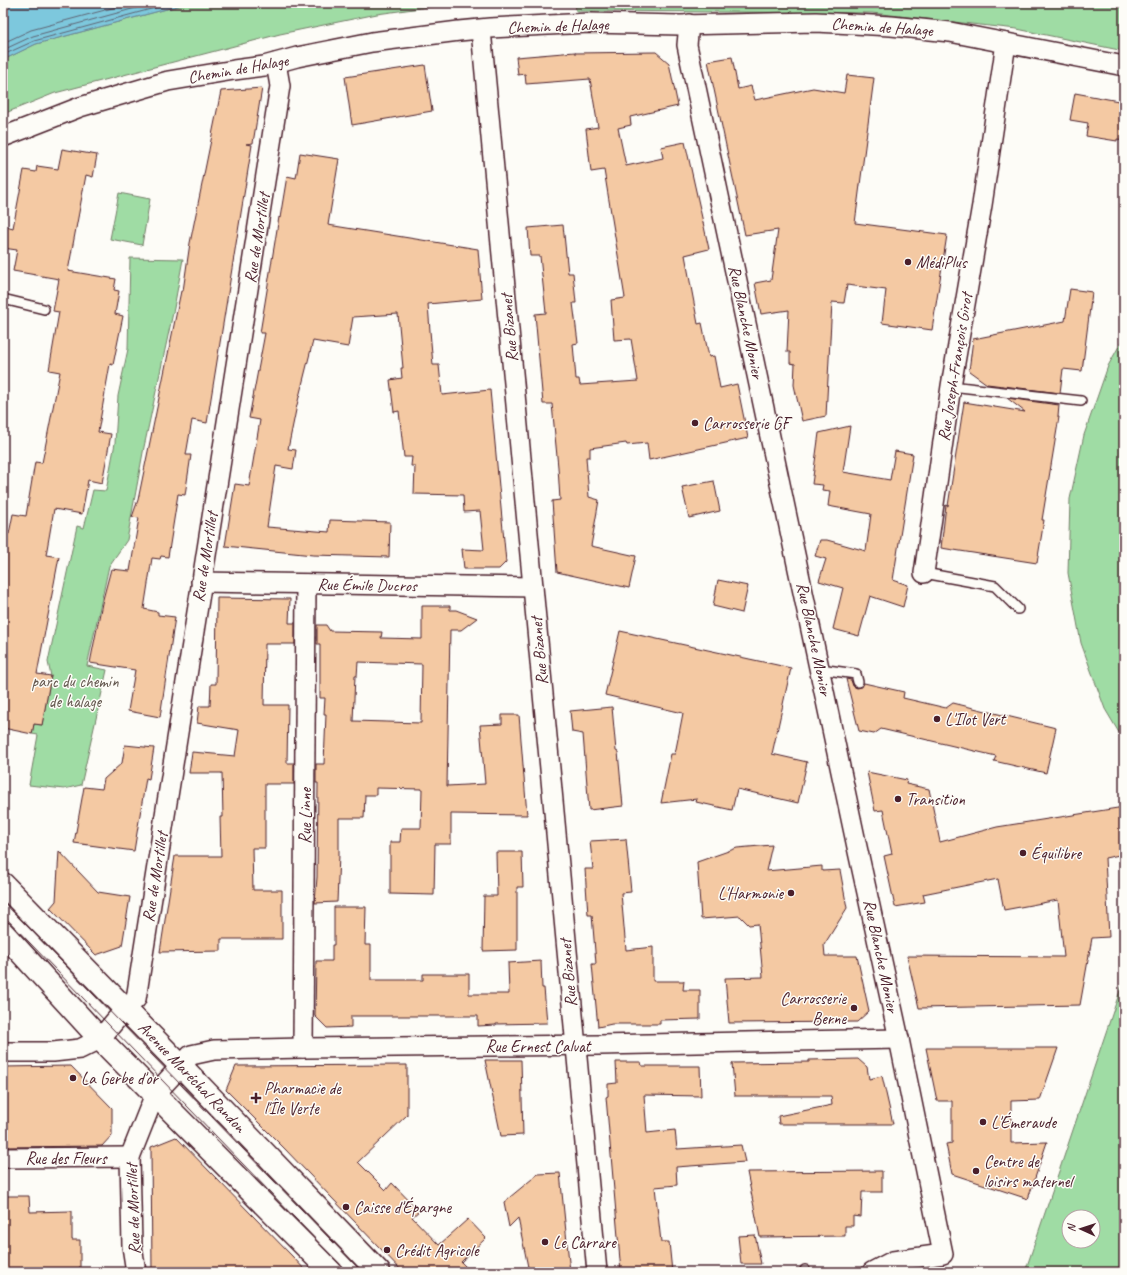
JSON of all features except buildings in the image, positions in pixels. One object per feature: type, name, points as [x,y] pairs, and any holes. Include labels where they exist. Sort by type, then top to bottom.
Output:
[{"type":"street","name":"Chemin de Halage","points":[[3,137],[80,107],[168,81],[276,63],[297,57],[372,42],[459,31],[589,23],[689,24],[816,22],[891,26],[950,32],[1124,66]]},
{"type":"street","name":"Rue Blanche Monier","points":[[689,24],[687,45],[899,1039],[943,1254],[893,1261],[872,1272]]},
{"type":"street","name":"Rue Bizanet","points":[[481,30],[596,1272]]},
{"type":"street","name":"Rue Joseph-François Girot","points":[[924,573],[951,386],[982,205],[1006,43]]},
{"type":"street","name":"Rue de Mortillet","points":[[100,1039],[125,1009],[136,999],[280,86],[276,63]]},
{"type":"street","name":"Rue Émile Ducros","points":[[201,582],[533,587]]},
{"type":"street","name":"Rue Linne","points":[[303,1048],[306,584]]},
{"type":"street","name":"Avenue Maréchal Randon","points":[[3,884],[379,1272]]},
{"type":"street","points":[[3,933],[100,1039],[331,1272]]},
{"type":"street","points":[[3,1052],[53,1052],[80,1049],[100,1039]]},
{"type":"street","name":"Rue Ernest Calvat","points":[[181,1066],[191,1055],[214,1050],[575,1046],[899,1039]]},
{"type":"street","name":"Rue de Mortillet","points":[[136,1272],[132,1246],[130,1157],[155,1094],[181,1066]]},
{"type":"street","name":"Rue des Fleurs","points":[[3,1158],[130,1157]]},
{"type":"lane","points":[[3,299],[44,309]]},
{"type":"lane","points":[[951,386],[1081,401]]},
{"type":"lane","points":[[924,573],[996,586],[1018,609]]},
{"type":"lane","points":[[820,669],[856,674],[858,682]]},
{"type":"green space","points":[[189,3],[485,3],[428,7],[377,14],[280,34],[55,93],[3,114],[3,60],[36,44]]},
{"type":"green space","points":[[575,3],[1124,3],[1124,51],[1017,29],[872,13],[576,11]]},
{"type":"green space","points":[[119,193],[150,199],[142,245],[110,239]]},
{"type":"green space","name":"parc du chemin de halage","points":[[130,258],[183,259],[144,447],[127,540],[109,566],[87,666],[107,670],[81,785],[64,789],[29,785],[38,735],[32,734],[34,724],[42,725],[51,676],[48,662],[77,526],[84,528],[93,490],[106,491],[115,443],[118,396],[128,349]]},
{"type":"green space","points":[[1124,337],[1124,741],[1105,709],[1081,643],[1068,573],[1070,499],[1084,435],[1108,366]]},
{"type":"green space","points":[[1124,979],[1124,1272],[1025,1272]]},
{"type":"water","points":[[3,3],[189,3],[36,44],[3,60]]},
{"type":"tram line","points":[[3,901],[362,1272]]},
{"type":"tram line","points":[[3,915],[347,1272]]},
{"type":"place","name":"MédiPlus","points":[[908,262]]},
{"type":"place","name":"Carrosserie GF","points":[[695,423]]},
{"type":"place","name":"L'Ilot Vert","points":[[937,719]]},
{"type":"place","name":"Transition","points":[[898,799]]},
{"type":"place","name":"Équilibre","points":[[1023,853]]},
{"type":"place","name":"L'Harmonie","points":[[791,893]]},
{"type":"place","name":"Carrosserie Berne","points":[[854,1008]]},
{"type":"place","name":"La Gerbe d'or","points":[[73,1078]]},
{"type":"place","name":"Pharmacie de l'Île Verte","points":[[256,1098]]},
{"type":"place","name":"L'Émeraude","points":[[983,1122]]},
{"type":"place","name":"Centre de loisirs maternel","points":[[976,1171]]},
{"type":"place","name":"Caisse d'Épargne","points":[[346,1207]]},
{"type":"place","name":"Le Carrare","points":[[545,1242]]},
{"type":"place","name":"Crédit Agricole","points":[[387,1250]]}]
